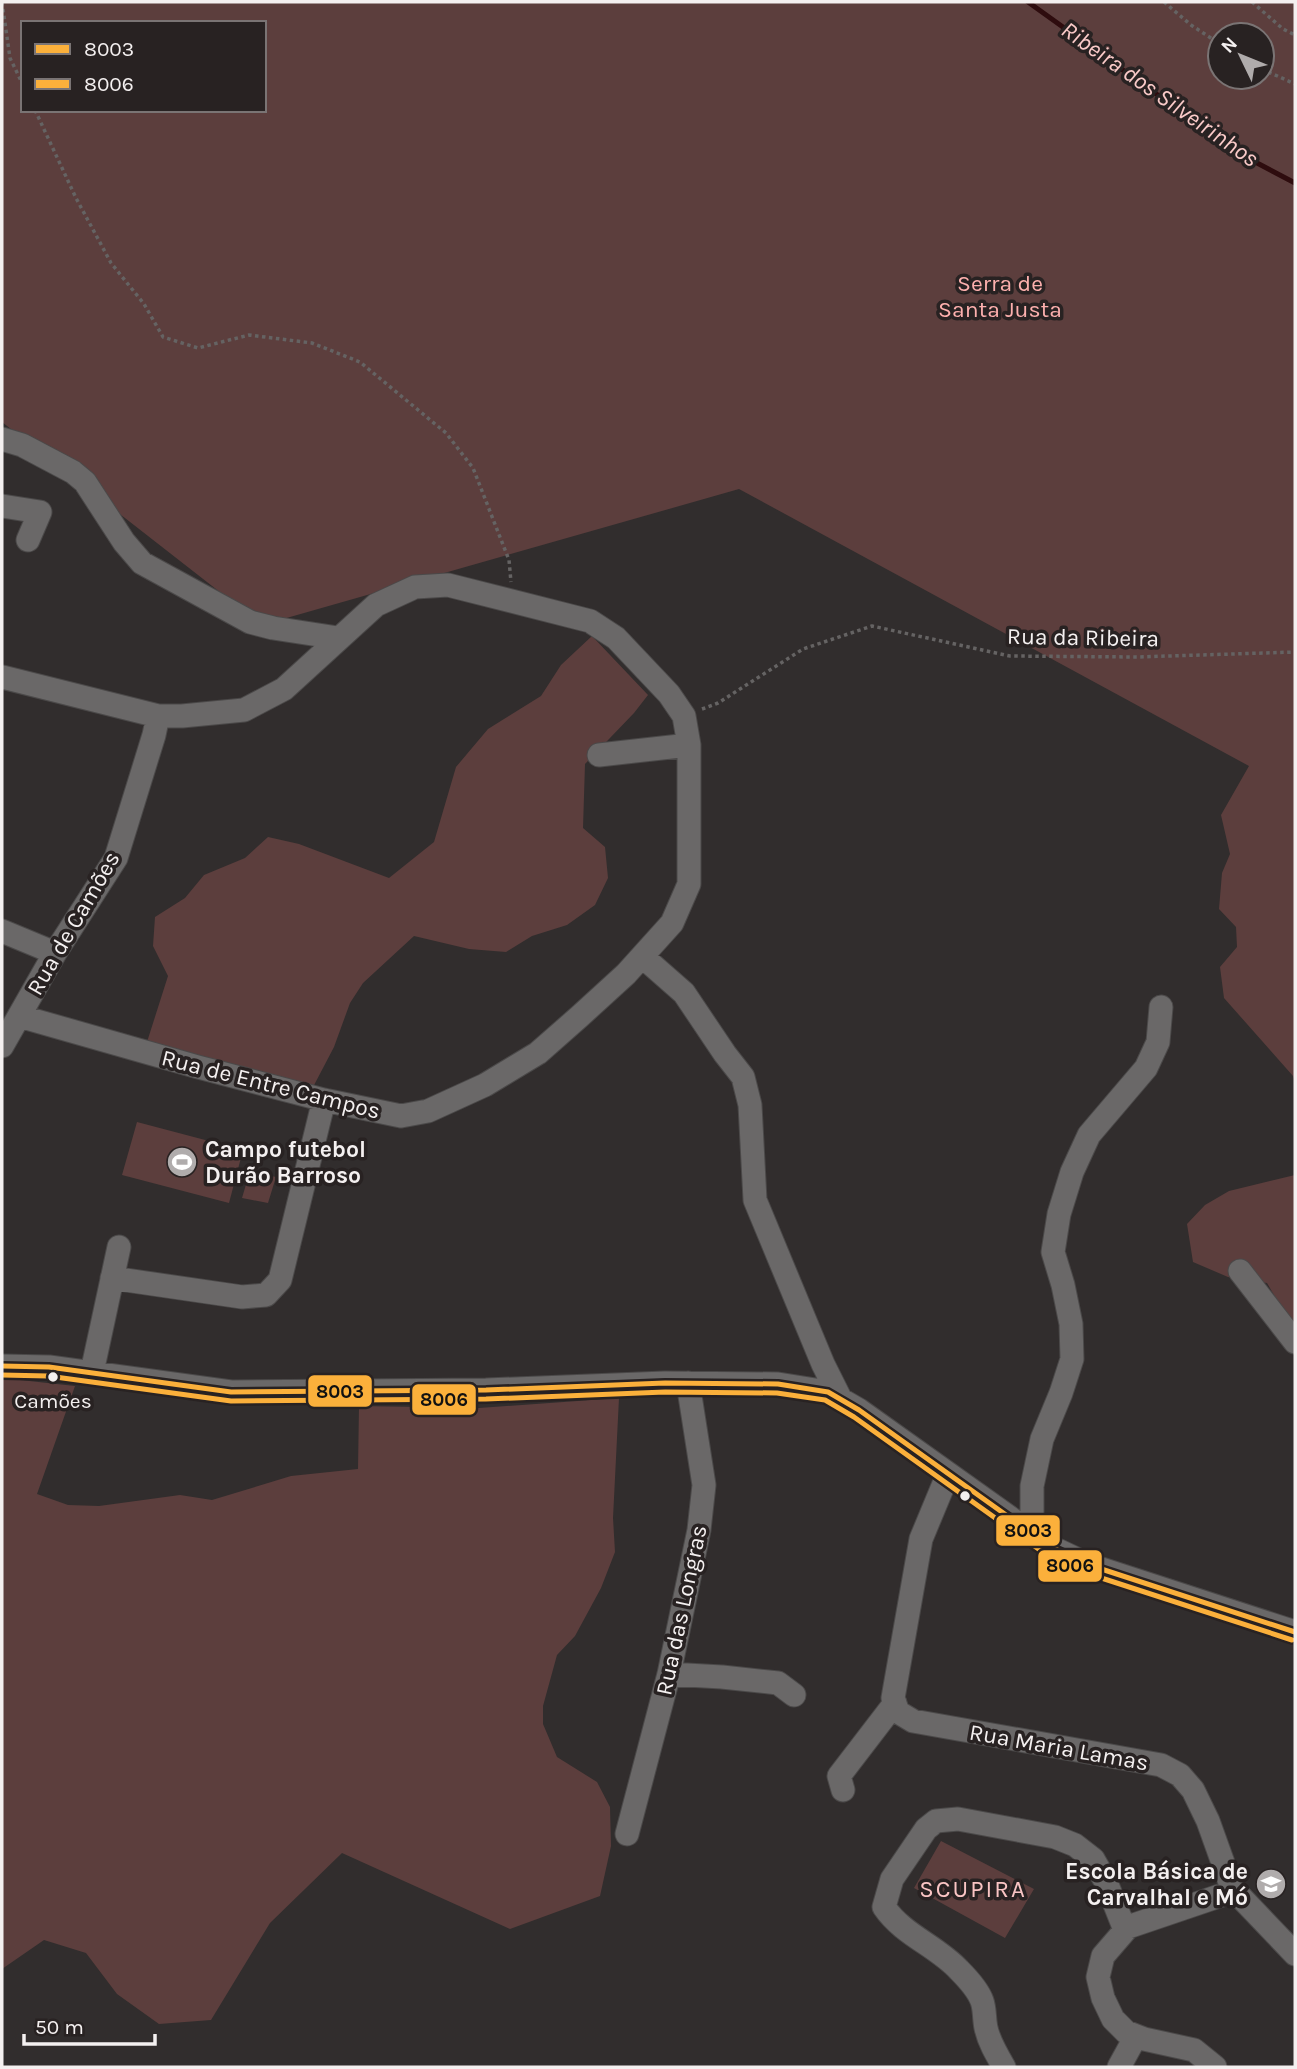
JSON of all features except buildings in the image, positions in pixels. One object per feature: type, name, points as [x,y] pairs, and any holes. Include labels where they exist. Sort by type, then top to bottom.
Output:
[{"type":"street","points":[[2,439],[22,444],[85,482],[124,542],[142,563],[250,622],[338,638]]},
{"type":"street","points":[[2,506],[40,512],[28,540]]},
{"type":"street","points":[[2,677],[158,716],[244,710],[284,690],[376,605],[415,587],[448,585],[590,621],[616,638],[669,694],[684,716]]},
{"type":"street","name":"Rua de Camões","points":[[2,1046],[55,953],[116,858],[158,716]]},
{"type":"street","name":"Rua de Entre Campos","points":[[19,1016],[324,1100],[401,1116],[428,1111],[485,1085],[538,1053],[626,974],[672,923],[689,884],[689,744],[684,716]]},
{"type":"street","points":[[598,755],[689,744]]},
{"type":"street","points":[[2,931],[55,953]]},
{"type":"street","points":[[643,957],[684,993],[743,1077],[750,1105],[755,1200],[823,1364],[841,1400]]},
{"type":"street","points":[[1032,1533],[1032,1486],[1042,1439],[1072,1359],[1071,1324],[1053,1252],[1059,1214],[1072,1172],[1089,1135],[1146,1068],[1158,1042],[1161,1007]]},
{"type":"street","points":[[112,1279],[242,1297],[266,1295],[280,1280],[324,1100]]},
{"type":"street","points":[[92,1372],[118,1247]]},
{"type":"street","points":[[1240,1271],[1295,1342]]},
{"type":"street","points":[[2,1366],[49,1367],[231,1392],[778,1384],[828,1392],[859,1410],[1051,1547],[1089,1565],[1295,1632]]},
{"type":"street","name":"Rua das Longras","points":[[627,1834],[670,1674],[699,1530],[704,1485],[688,1384]]},
{"type":"street","points":[[843,1790],[839,1776],[895,1703],[893,1698],[921,1539],[948,1474]]},
{"type":"street","points":[[670,1674],[778,1683],[794,1695]]},
{"type":"street","name":"Rua Maria Lamas","points":[[895,1703],[898,1712],[913,1721],[1161,1765],[1180,1775],[1193,1790],[1208,1821],[1234,1891],[1295,1954]]},
{"type":"street","points":[[1004,2067],[986,2029],[982,2000],[970,1983],[957,1968],[889,1915],[884,1907],[892,1879],[926,1829],[936,1821],[958,1819],[1055,1837],[1075,1845],[1094,1859],[1125,1930]]},
{"type":"street","points":[[1215,2067],[1194,2050],[1126,2032],[1113,2019],[1103,1998],[1098,1977],[1103,1956],[1128,1927],[1234,1891]]},
{"type":"street","points":[[1119,2067],[1136,2036]]},
{"type":"path","points":[[2,2],[10,58],[21,81]]},
{"type":"path","points":[[1164,2],[1206,35]]},
{"type":"path","points":[[1252,2],[1283,29],[1295,34]]},
{"type":"path","points":[[1276,75],[1295,84]]},
{"type":"path","points":[[36,112],[76,198],[111,264],[144,304],[163,337],[198,348],[249,335],[312,343],[360,362],[446,433],[473,468],[509,560],[513,601]]},
{"type":"path","name":"Rua da Ribeira","points":[[684,716],[718,703],[803,649],[872,626],[1010,656],[1137,657],[1295,652]]},
{"type":"green space","name":"Serra de Santa Justa","points":[[2,2],[1295,2],[1295,1082],[1293,1076],[1224,998],[1220,967],[1237,947],[1236,927],[1219,909],[1222,873],[1230,854],[1221,815],[1249,766],[739,489],[262,625],[2,422]]},
{"type":"green space","points":[[592,636],[648,695],[585,764],[583,828],[605,847],[608,878],[595,905],[567,925],[532,936],[506,952],[469,949],[414,936],[363,983],[350,1003],[334,1047],[312,1089],[147,1042],[168,976],[153,946],[155,917],[185,898],[204,875],[245,858],[268,837],[299,844],[389,878],[434,842],[456,767],[488,729],[541,696],[561,665]]},
{"type":"green space","name":"Campo futebol Durão Barroso","points":[[137,1122],[243,1150],[229,1203],[122,1175]]},
{"type":"green space","points":[[250,1171],[276,1177],[268,1203],[242,1198]]},
{"type":"green space","points":[[1295,1175],[1295,1331],[1267,1283],[1228,1277],[1193,1262],[1187,1224],[1205,1205],[1229,1191]]},
{"type":"green space","points":[[2,1378],[75,1386],[37,1494],[68,1505],[99,1506],[180,1495],[212,1500],[291,1476],[358,1469],[359,1406],[479,1408],[619,1398],[613,1518],[615,1552],[601,1588],[575,1636],[557,1655],[543,1706],[543,1724],[557,1757],[597,1782],[610,1807],[611,1846],[600,1896],[510,1929],[342,1853],[270,1923],[211,2020],[159,2024],[117,1994],[86,1953],[44,1940],[2,1969]]},
{"type":"green space","points":[[941,1841],[1034,1889],[1005,1938],[914,1888]]},
{"type":"waterway","name":"Ribeira dos Silveirinhos","points":[[1028,2],[1240,154],[1295,183]]},
{"type":"transit line","name":"8003","points":[[2,1366],[49,1367],[231,1392],[486,1390],[665,1383],[778,1384],[828,1392],[859,1410],[1051,1547],[1089,1565],[1295,1632]]},
{"type":"transit line","name":"8006","points":[[2,1375],[48,1376],[231,1401],[486,1399],[665,1392],[777,1393],[825,1400],[854,1417],[1047,1555],[1086,1573],[1292,1640]]},
{"type":"place","name":"Campo futebol Durão Barroso","points":[[182,1162]]},
{"type":"place","name":"Camões","points":[[53,1377]]},
{"type":"place","name":"Escola Básica de Carvalhal e Mó","points":[[1271,1884]]},
{"type":"district","name":"SCUPIRA","points":[[973,1889]]}]
